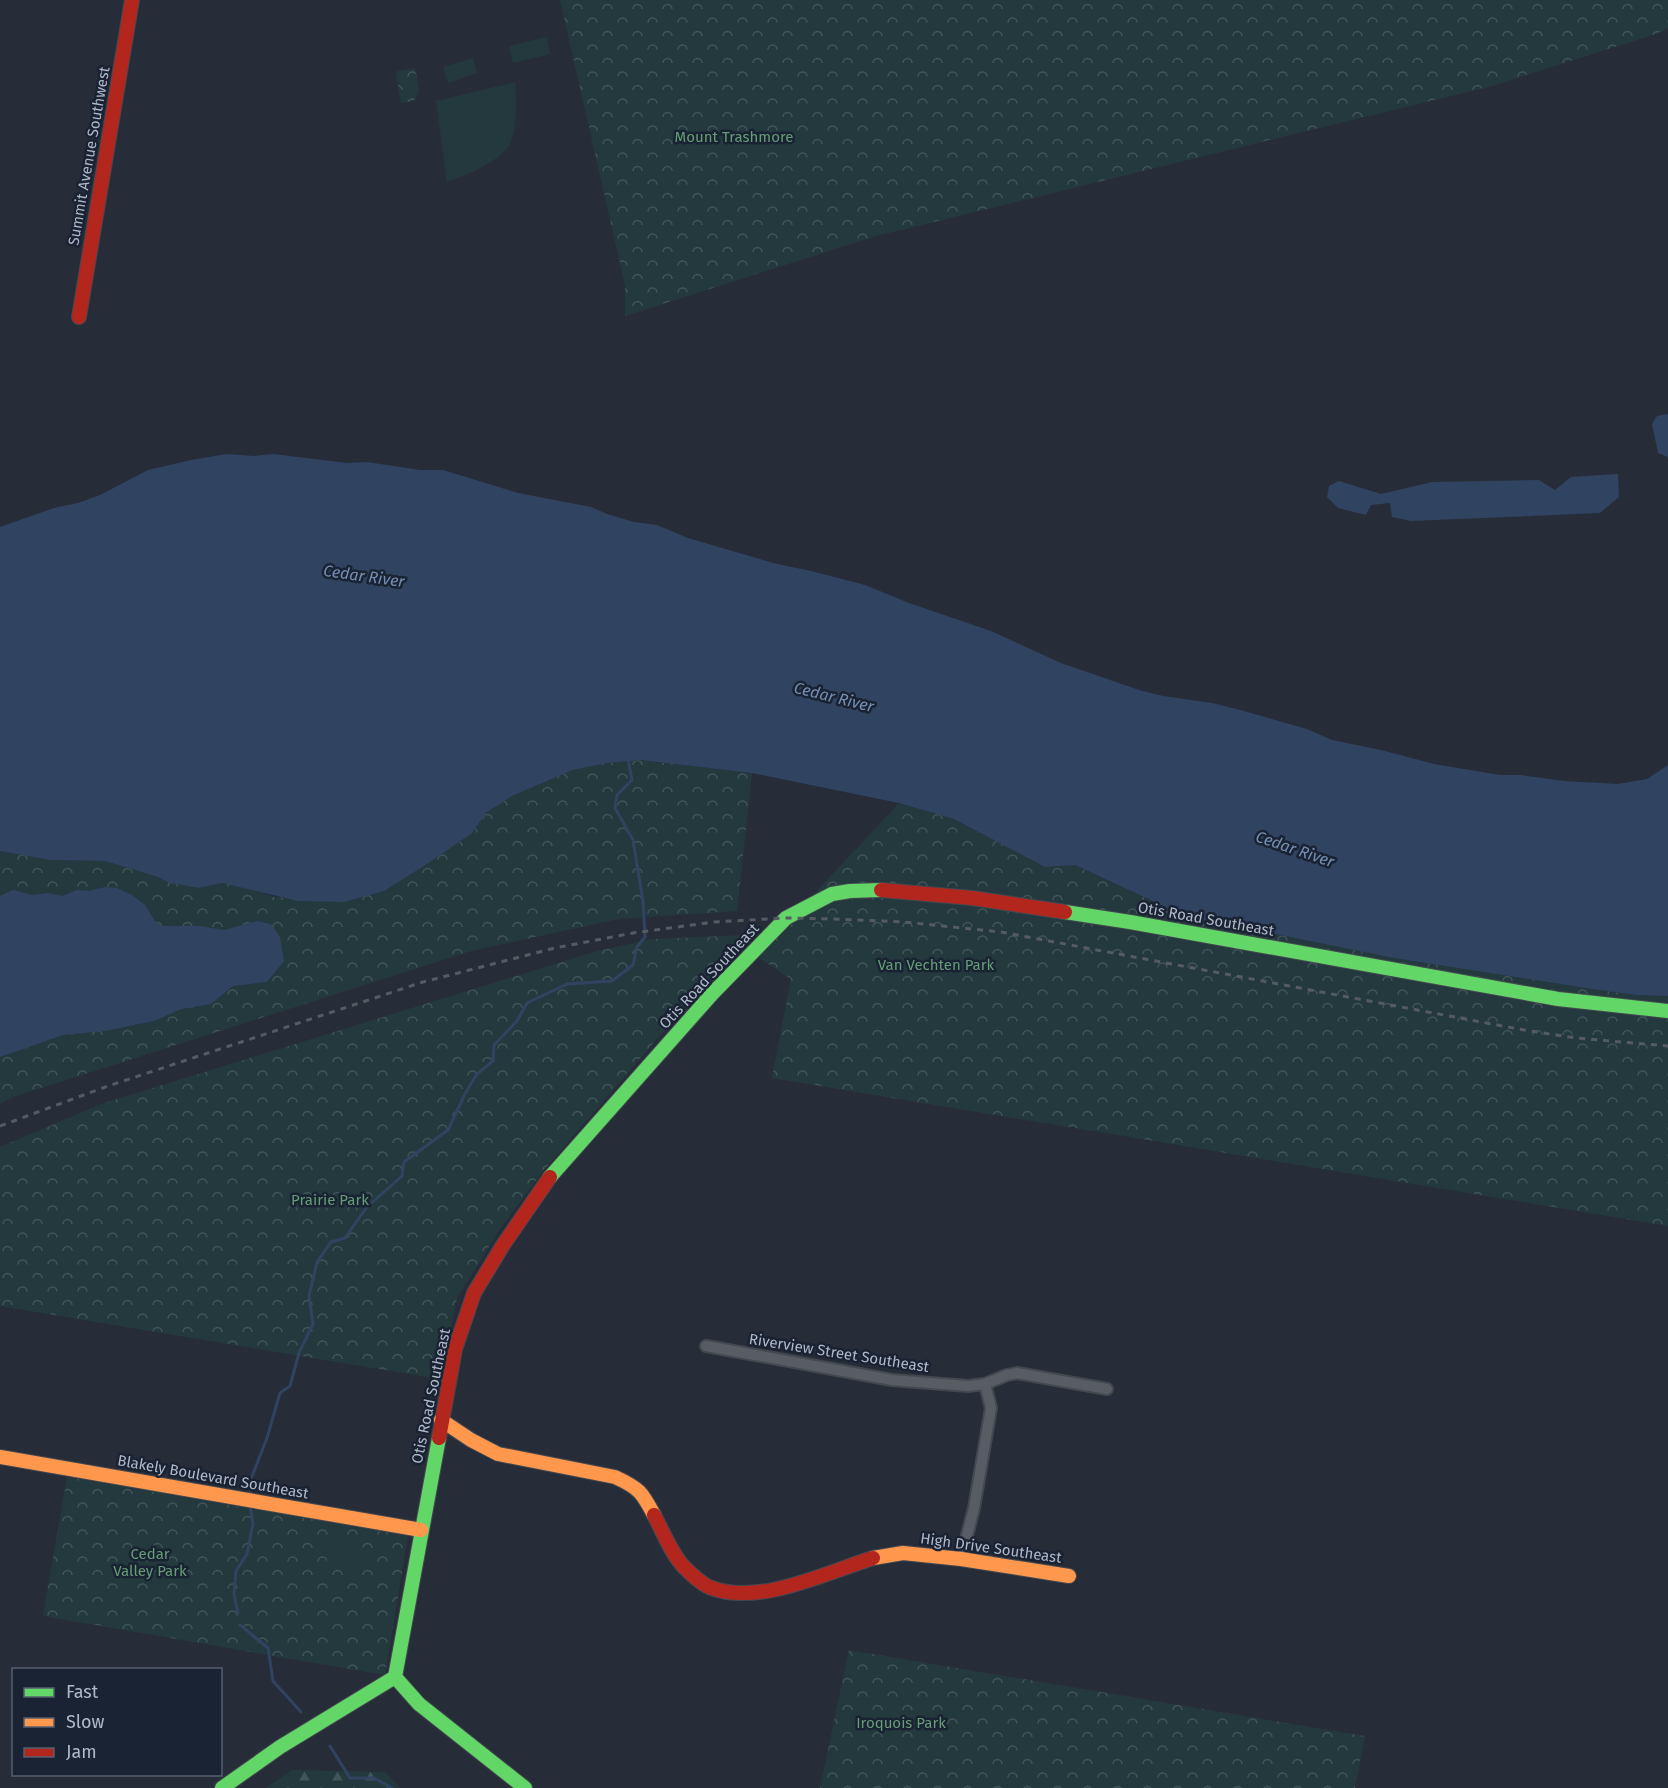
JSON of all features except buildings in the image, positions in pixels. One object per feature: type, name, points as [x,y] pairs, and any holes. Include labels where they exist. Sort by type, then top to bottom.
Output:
[{"type":"street","name":"Summit Avenue Southwest","points":[[79,317],[132,0]]},
{"type":"street","name":"Otis Road Southeast","points":[[395,1677],[455,1349],[474,1293],[503,1245],[548,1180],[712,994],[786,918],[832,894],[850,891],[891,890],[972,898],[1141,924],[1558,999],[1668,1011]]},
{"type":"street","name":"Riverview Street Southeast","points":[[706,1347],[892,1380],[968,1386],[985,1384],[1017,1373],[1107,1389]]},
{"type":"street","points":[[961,1559],[974,1508],[991,1408],[985,1384]]},
{"type":"street","name":"High Drive Southeast","points":[[441,1420],[471,1440],[498,1454],[615,1477],[630,1484],[642,1492],[682,1565],[706,1586],[719,1590],[753,1593],[771,1591],[863,1561],[903,1553],[961,1559],[1069,1576]]},
{"type":"street","name":"Blakely Boulevard Southeast","points":[[0,1457],[421,1530]]},
{"type":"street","points":[[222,1788],[280,1747],[395,1677],[419,1704],[525,1788]]},
{"type":"green space","name":"Mount Trashmore","points":[[560,0],[1668,0],[1668,28],[1656,34],[1492,86],[876,236],[625,316],[625,285]]},
{"type":"green space","points":[[547,37],[550,54],[513,63],[509,46]]},
{"type":"green space","points":[[473,58],[477,73],[448,83],[443,67]]},
{"type":"green space","points":[[415,68],[419,90],[414,101],[401,103],[396,74],[398,71]]},
{"type":"green space","points":[[515,82],[515,125],[508,147],[489,163],[447,182],[436,101]]},
{"type":"green space","points":[[641,760],[752,773],[737,911],[618,919],[471,951],[13,1097],[0,1104],[0,851],[50,860],[105,861],[158,877],[169,883],[199,888],[222,883],[274,897],[344,902],[384,890],[427,864],[471,834],[487,812],[512,796],[573,770],[607,763]]},
{"type":"green space","name":"Van Vechten Park","points":[[899,803],[954,819],[1045,867],[1074,865],[1185,916],[1394,958],[1592,989],[1636,995],[1668,996],[1668,1226],[772,1078],[791,979],[752,953],[817,891]]},
{"type":"green space","name":"Prairie Park","points":[[747,935],[543,1171],[500,1229],[457,1298],[440,1379],[0,1306],[0,1147],[104,1103],[597,951],[654,939]]},
{"type":"green space","name":"Cedar Valley Park","points":[[67,1477],[408,1536],[385,1675],[43,1616]]},
{"type":"green space","points":[[331,1541],[365,1548],[360,1571],[326,1565]]},
{"type":"green space","name":"Iroquois Park","points":[[849,1650],[1365,1736],[1355,1788],[820,1788]]},
{"type":"green space","points":[[292,1770],[385,1772],[400,1788],[266,1788]]},
{"type":"water","points":[[1668,414],[1668,457],[1658,453],[1652,424],[1657,416]]},
{"type":"water","name":"Cedar River","points":[[227,454],[254,456],[273,454],[347,463],[367,462],[420,470],[443,470],[518,493],[591,507],[634,522],[657,525],[688,538],[773,563],[865,585],[909,603],[991,631],[1061,663],[1139,690],[1244,711],[1307,729],[1332,740],[1434,764],[1500,775],[1618,784],[1647,779],[1668,765],[1668,996],[1636,995],[1592,989],[1394,958],[1185,916],[1075,865],[1045,867],[954,819],[899,803],[752,773],[641,760],[607,763],[573,770],[512,796],[487,812],[471,834],[427,864],[384,891],[344,902],[298,901],[222,883],[199,888],[169,883],[158,877],[105,861],[50,860],[0,851],[0,527],[100,495],[148,470]]},
{"type":"water","points":[[1618,474],[1619,497],[1600,513],[1411,521],[1392,517],[1390,503],[1371,505],[1366,515],[1338,508],[1327,497],[1329,486],[1339,481],[1381,494],[1432,482],[1539,480],[1555,490],[1571,477]]},
{"type":"water","points":[[105,887],[117,888],[132,895],[145,905],[155,921],[162,926],[200,926],[224,930],[257,921],[271,924],[280,937],[284,961],[267,982],[233,986],[211,1004],[181,1009],[154,1021],[105,1031],[63,1035],[0,1057],[0,896],[13,890],[33,895],[48,893],[62,896],[77,890],[89,891]]},
{"type":"waterway","points":[[250,1496],[251,1479],[267,1438],[280,1393],[290,1386],[299,1353],[313,1324],[309,1296],[317,1262],[331,1242],[345,1238],[367,1207],[402,1176],[404,1162],[448,1130],[477,1074],[493,1061],[494,1045],[517,1021],[527,1003],[567,984],[612,981],[633,965],[637,947],[645,937],[643,901],[633,840],[615,808],[617,795],[632,780],[628,759]]},
{"type":"waterway","points":[[238,1613],[234,1594],[236,1571],[247,1554],[253,1524],[250,1505]]},
{"type":"waterway","points":[[240,1625],[268,1648],[273,1681],[301,1712]]},
{"type":"waterway","points":[[330,1746],[350,1778],[374,1778],[392,1788]]},
{"type":"railway","points":[[0,1126],[108,1086],[423,982],[555,948],[633,933],[714,922],[786,918],[904,922],[1001,932],[1524,1030],[1576,1038],[1668,1046]]},
{"type":"traffic: fast","points":[[550,1177],[712,994],[786,918],[832,894],[881,890]]},
{"type":"traffic: fast","points":[[1065,912],[1558,999],[1668,1011]]},
{"type":"traffic: fast","points":[[222,1788],[280,1747],[395,1677],[439,1438]]},
{"type":"traffic: fast","points":[[395,1677],[419,1704],[525,1788]]},
{"type":"traffic: slow","points":[[441,1420],[471,1440],[498,1454],[615,1477],[630,1484],[639,1492],[654,1515]]},
{"type":"traffic: slow","points":[[0,1457],[421,1530]]},
{"type":"traffic: slow","points":[[873,1558],[903,1553],[961,1559],[1069,1576]]},
{"type":"traffic: jam","points":[[79,317],[132,0]]},
{"type":"traffic: jam","points":[[881,890],[972,898],[1065,912]]},
{"type":"traffic: jam","points":[[439,1438],[455,1349],[474,1293],[503,1245],[550,1177]]},
{"type":"traffic: jam","points":[[654,1515],[671,1549],[684,1567],[709,1587],[728,1592],[748,1593],[791,1586],[873,1558]]}]
